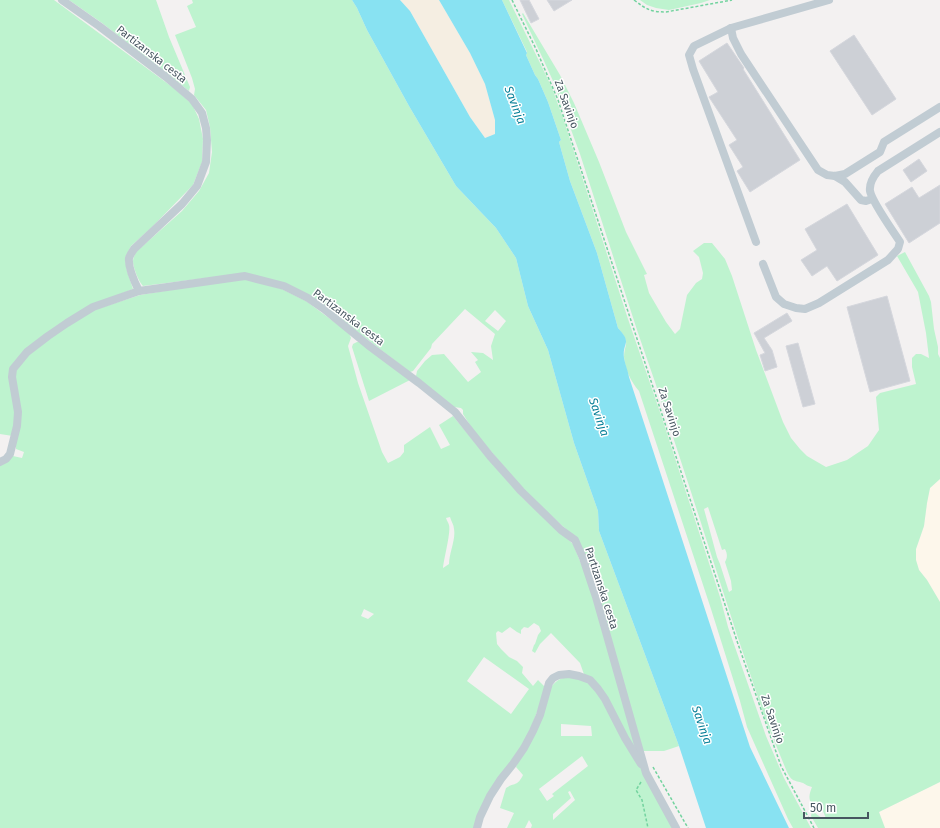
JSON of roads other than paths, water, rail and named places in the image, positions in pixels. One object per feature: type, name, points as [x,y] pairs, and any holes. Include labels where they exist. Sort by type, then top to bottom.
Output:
[{"type":"street","name":"Partizanska cesta","points":[[62,0],[133,51],[192,99],[202,113],[206,128],[206,162],[197,186],[182,204],[134,249],[129,258],[130,268],[138,291],[245,276],[284,286],[308,298],[324,309],[455,412],[490,456],[521,491],[561,530],[574,540],[583,558],[596,597],[646,772]]},
{"type":"street","points":[[756,242],[689,55],[694,46],[731,28],[829,0]]},
{"type":"street","points":[[731,28],[733,38],[741,54],[818,170],[827,175],[834,176],[844,174],[880,152],[884,142],[940,107]]},
{"type":"street","points":[[763,264],[776,297],[784,304],[805,309],[819,303],[888,260],[898,249],[900,242],[872,199],[870,190],[873,177],[878,171],[940,132]]},
{"type":"street","points":[[834,176],[845,182],[861,200],[866,201],[872,199]]},
{"type":"street","points":[[0,462],[6,459],[10,454],[17,426],[18,412],[12,377],[13,369],[27,352],[67,322],[93,307],[138,291]]},
{"type":"street","name":"Partizanska cesta","points":[[477,828],[480,817],[490,796],[501,778],[521,753],[533,731],[540,715],[549,683],[553,678],[559,675],[569,674],[590,680],[605,699],[625,738],[646,772],[676,828]]},
{"type":"water","name":"Savinja","points":[[352,0],[400,0],[410,11],[470,117],[485,138],[495,134],[495,120],[485,84],[470,53],[439,0],[502,0],[548,102],[561,140],[559,142],[570,181],[597,253],[618,328],[626,340],[624,358],[629,377],[750,747],[789,828],[706,828],[679,746],[599,531],[598,511],[574,443],[548,350],[528,306],[516,258],[496,228],[456,186],[409,106]]}]
